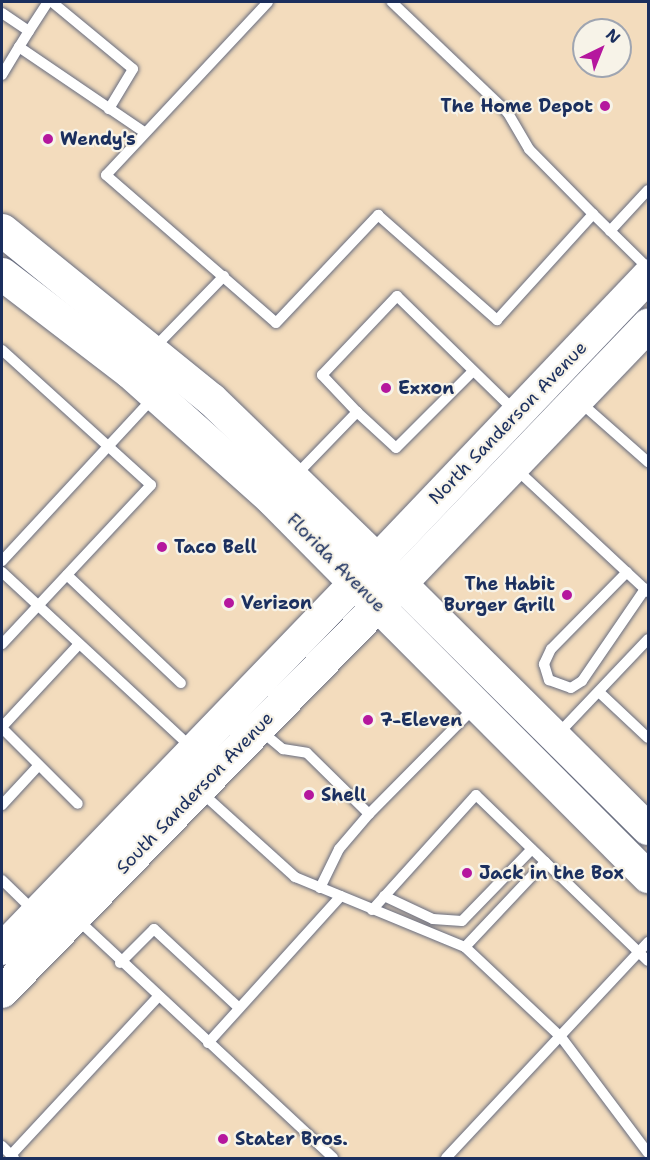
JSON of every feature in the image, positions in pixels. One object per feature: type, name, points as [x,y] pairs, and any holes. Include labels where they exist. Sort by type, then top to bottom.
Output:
[{"type":"highway","name":"Florida Avenue","points":[[2,231],[152,350],[294,477],[366,571]]},
{"type":"highway","name":"Florida Avenue","points":[[2,274],[157,395],[366,571],[389,595]]},
{"type":"highway","points":[[608,366],[644,284]]},
{"type":"highway","points":[[577,400],[567,387],[569,381],[598,349],[644,284]]},
{"type":"highway","name":"North Sanderson Avenue","points":[[366,571],[644,284]]},
{"type":"highway","name":"North Sanderson Avenue","points":[[389,595],[648,324]]},
{"type":"main road","name":"South Sanderson Avenue","points":[[2,950],[366,571]]},
{"type":"main road","name":"South Sanderson Avenue","points":[[2,992],[389,595]]},
{"type":"main road","name":"Florida Avenue","points":[[389,595],[477,706],[648,877]]},
{"type":"main road","name":"Florida Avenue","points":[[389,595],[554,738],[648,829]]},
{"type":"main road","points":[[74,917],[70,899],[140,823],[168,777]]},
{"type":"main road","points":[[2,972],[42,928],[37,913]]},
{"type":"lane","points":[[2,75],[50,2],[133,69],[109,109]]},
{"type":"lane","points":[[268,2],[106,175],[276,323],[378,215],[497,320],[593,214]]},
{"type":"lane","points":[[392,2],[508,113],[529,149],[610,231],[644,284]]},
{"type":"lane","points":[[2,13],[29,31]]},
{"type":"lane","points":[[19,47],[144,132]]},
{"type":"lane","points":[[610,231],[648,190]]},
{"type":"lane","points":[[152,350],[224,276]]},
{"type":"lane","points":[[473,370],[396,448],[322,375],[397,296],[473,370],[517,413]]},
{"type":"lane","points":[[2,350],[151,485],[2,645]]},
{"type":"lane","points":[[2,561],[157,395]]},
{"type":"lane","points":[[577,400],[648,462]]},
{"type":"lane","points":[[294,477],[357,412]]},
{"type":"lane","points":[[513,466],[647,590],[582,681],[571,688],[549,680],[544,664],[551,649],[627,572]]},
{"type":"lane","points":[[2,573],[194,749]]},
{"type":"lane","points":[[67,575],[181,683]]},
{"type":"lane","points":[[554,738],[648,639]]},
{"type":"lane","points":[[78,804],[2,727],[79,644]]},
{"type":"lane","points":[[599,692],[648,738]]},
{"type":"lane","points":[[320,888],[339,849],[369,814],[477,706]]},
{"type":"lane","points":[[257,728],[283,749],[307,753],[369,814]]},
{"type":"lane","points":[[2,805],[39,765]]},
{"type":"lane","points":[[198,789],[295,877],[465,947],[561,1036],[648,1153]]},
{"type":"lane","points":[[372,910],[476,795],[648,960]]},
{"type":"lane","points":[[384,896],[433,919],[462,921],[532,849]]},
{"type":"lane","points":[[465,947],[545,862]]},
{"type":"lane","points":[[2,880],[37,913]]},
{"type":"lane","points":[[208,1043],[341,896]]},
{"type":"lane","points":[[74,917],[120,963],[333,1158]]},
{"type":"lane","points":[[120,963],[154,929],[239,1008]]},
{"type":"lane","points":[[446,1158],[648,942]]},
{"type":"lane","points":[[2,1146],[13,1157],[158,997]]},
{"type":"place","name":"The Home Depot","points":[[605,106]]},
{"type":"place","name":"Wendy's","points":[[48,139]]},
{"type":"place","name":"Exxon","points":[[386,388]]},
{"type":"place","name":"Taco Bell","points":[[162,547]]},
{"type":"place","name":"The Habit Burger Grill","points":[[567,595]]},
{"type":"place","name":"Verizon","points":[[229,603]]},
{"type":"place","name":"7-Eleven","points":[[368,720]]},
{"type":"place","name":"Shell","points":[[309,795]]},
{"type":"place","name":"Jack in the Box","points":[[467,873]]},
{"type":"place","name":"Stater Bros.","points":[[223,1139]]}]
